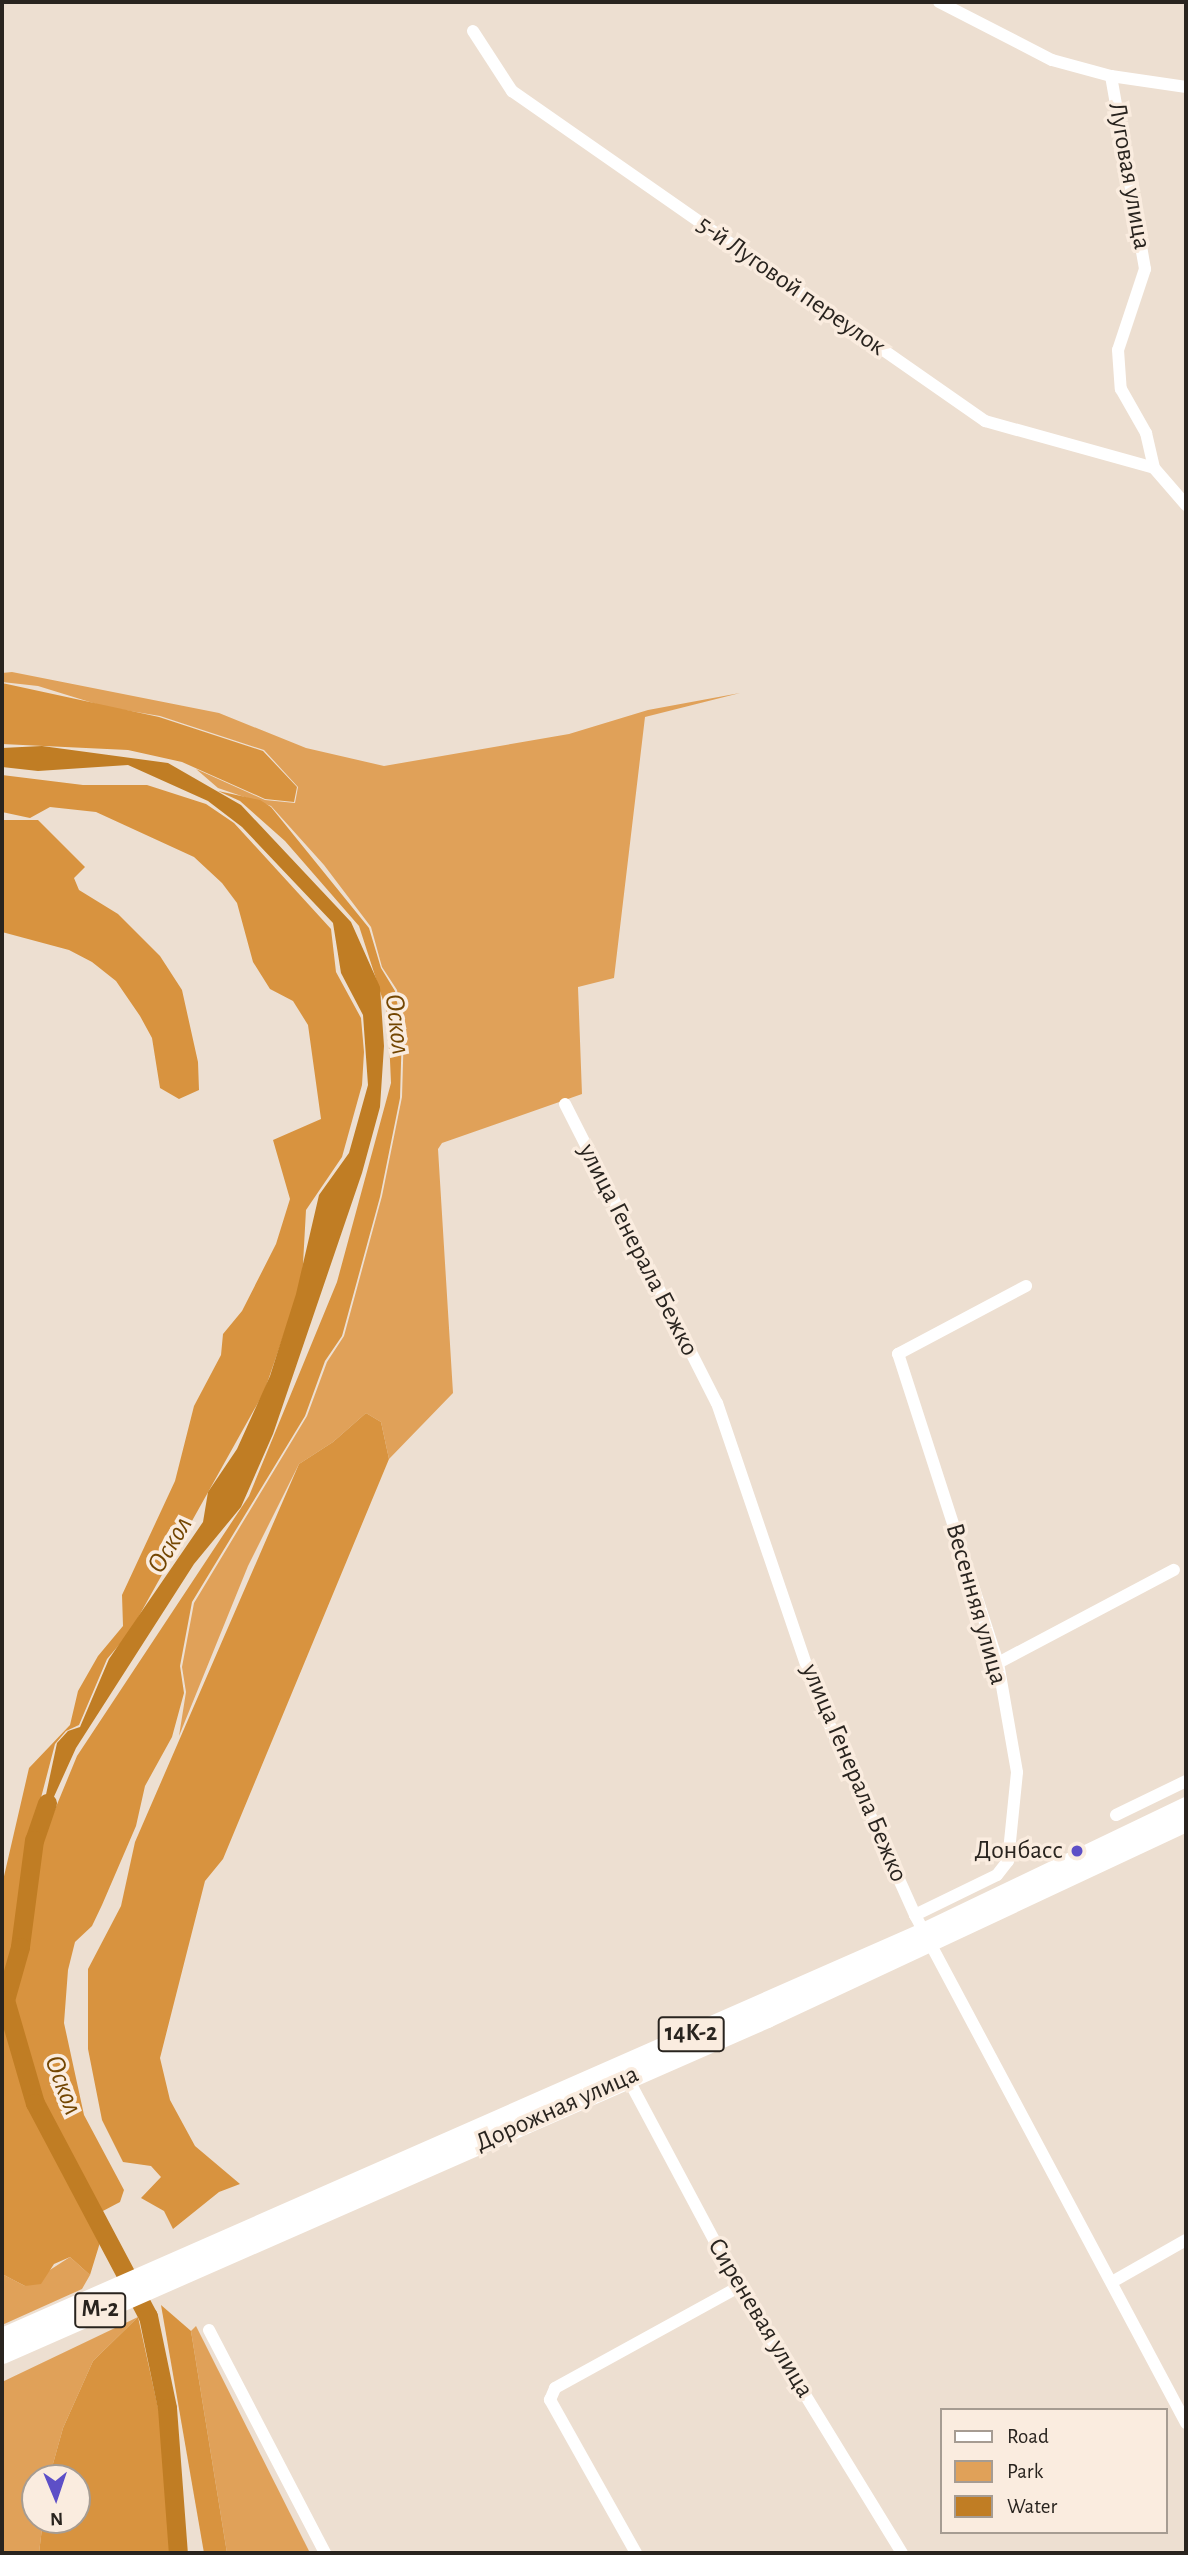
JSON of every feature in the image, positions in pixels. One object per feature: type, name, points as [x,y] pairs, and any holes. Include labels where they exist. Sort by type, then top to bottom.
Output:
[{"type":"main road","name":"Дорожная улица","points":[[2,2337],[195,2259],[625,2071],[1186,1806]]},
{"type":"main road","name":"Дорожная улица","points":[[922,1931],[1186,1822]]},
{"type":"main road","name":"Дорожная улица","points":[[2,2354],[195,2259]]},
{"type":"street","points":[[939,2],[1052,61],[1111,76],[1186,88]]},
{"type":"street","name":"5-й Луговой переулок","points":[[473,31],[512,91],[985,421],[1154,468]]},
{"type":"street","name":"Луговая улица","points":[[1111,76],[1145,269],[1118,350],[1121,389],[1146,433],[1154,468],[1186,505]]},
{"type":"street","name":"улица Генерала Бежко","points":[[565,1104],[717,1403],[818,1699],[922,1931],[1186,2423]]},
{"type":"street","name":"Весенняя улица","points":[[922,1931],[997,1875],[1008,1861],[1017,1772],[998,1663],[898,1354],[1026,1286]]},
{"type":"street","points":[[998,1663],[1174,1570]]},
{"type":"street","points":[[1116,1815],[1186,1781]]},
{"type":"street","name":"Сиреневая улица","points":[[625,2071],[739,2287],[902,2553]]},
{"type":"street","points":[[1112,2282],[1186,2241]]},
{"type":"street","points":[[636,2553],[550,2400],[555,2388],[739,2287]]},
{"type":"street","points":[[209,2330],[325,2553]]},
{"type":"green space","points":[[12,672],[219,713],[306,748],[384,766],[569,734],[648,710],[740,693],[645,717],[614,978],[578,987],[582,1094],[442,1143],[438,1149],[453,1393],[389,1459],[381,1422],[366,1413],[333,1442],[299,1464],[248,1566],[179,1736],[186,1692],[182,1667],[194,1603],[307,1416],[327,1362],[344,1336],[382,1196],[402,1097],[404,1028],[397,990],[382,967],[371,927],[324,865],[271,806],[218,788],[196,769],[265,800],[295,803],[298,787],[264,750],[160,716],[106,707],[38,686],[2,682],[2,673]]},
{"type":"green space","points":[[70,2257],[90,2275],[82,2289],[2,2325],[2,2274],[25,2286]]},
{"type":"green space","points":[[138,2317],[93,2361],[63,2428],[53,2464],[21,2464],[21,2534],[41,2534],[39,2553],[2,2553],[2,2382]]},
{"type":"green space","points":[[196,2326],[310,2553],[227,2553],[191,2331]]},
{"type":"shaded area","points":[[2,683],[159,717],[263,751],[297,787],[294,802],[265,799],[182,762],[128,750],[2,744]]},
{"type":"shaded area","points":[[2,775],[83,785],[147,785],[206,804],[234,823],[331,929],[336,972],[361,1018],[364,1052],[362,1085],[342,1157],[306,1210],[302,1282],[264,1392],[130,1632],[107,1659],[79,1725],[66,1731],[55,1744],[30,1840],[15,1946],[2,2000],[2,1885],[29,1768],[70,1725],[78,1691],[98,1656],[123,1626],[122,1595],[175,1481],[194,1406],[221,1355],[223,1334],[242,1311],[276,1244],[290,1199],[273,1140],[321,1119],[308,1025],[293,1001],[270,989],[253,962],[237,903],[222,883],[194,857],[96,812],[50,807],[30,818],[2,812]]},
{"type":"shaded area","points":[[218,791],[260,800],[271,807],[369,928],[381,968],[395,991],[402,1029],[400,1098],[380,1197],[342,1336],[325,1361],[305,1416],[192,1602],[180,1666],[184,1693],[172,1737],[145,1786],[136,1826],[102,1905],[92,1926],[75,1942],[68,1970],[64,2023],[84,2115],[124,2190],[120,2202],[101,2212],[39,2094],[12,1999],[25,1951],[37,1853],[77,1756],[249,1496],[337,1282],[391,1083],[388,1016],[359,926],[285,841],[240,801]]},
{"type":"shaded area","points":[[2,820],[38,820],[85,867],[74,878],[79,890],[118,914],[160,956],[182,990],[198,1062],[199,1090],[179,1099],[160,1088],[152,1038],[116,981],[92,962],[69,950],[2,932]]},
{"type":"shaded area","points":[[366,1413],[381,1422],[389,1459],[223,1859],[205,1881],[160,2058],[170,2100],[195,2146],[240,2184],[219,2192],[173,2229],[164,2211],[141,2198],[161,2177],[151,2166],[123,2162],[102,2120],[88,2049],[88,1969],[121,1906],[135,1842],[299,1464],[333,1442]]},
{"type":"shaded area","points":[[2,2001],[31,2104],[102,2236],[90,2275],[70,2257],[54,2264],[41,2284],[25,2286],[2,2274]]},
{"type":"shaded area","points":[[161,2305],[191,2331],[227,2553],[204,2553]]},
{"type":"shaded area","points":[[138,2317],[162,2426],[170,2553],[39,2553],[41,2534],[91,2534],[91,2464],[53,2464],[63,2428],[93,2361]]},
{"type":"water","points":[[42,746],[168,763],[241,805],[351,922],[380,987],[384,1046],[380,1107],[362,1173],[273,1434],[241,1507],[194,1564],[76,1748],[38,1832],[57,1743],[68,1731],[80,1727],[109,1659],[203,1522],[208,1492],[237,1449],[270,1376],[296,1294],[319,1195],[349,1153],[368,1085],[363,1015],[341,973],[333,923],[242,827],[208,801],[128,765],[38,771],[2,767],[2,748]]},
{"type":"waterway","name":"Оскол","points":[[47,1803],[34,1840],[20,1947],[5,2000],[35,2103],[148,2316],[167,2408],[178,2553]]},
{"type":"place","name":"Донбасс","points":[[1077,1851]]}]
